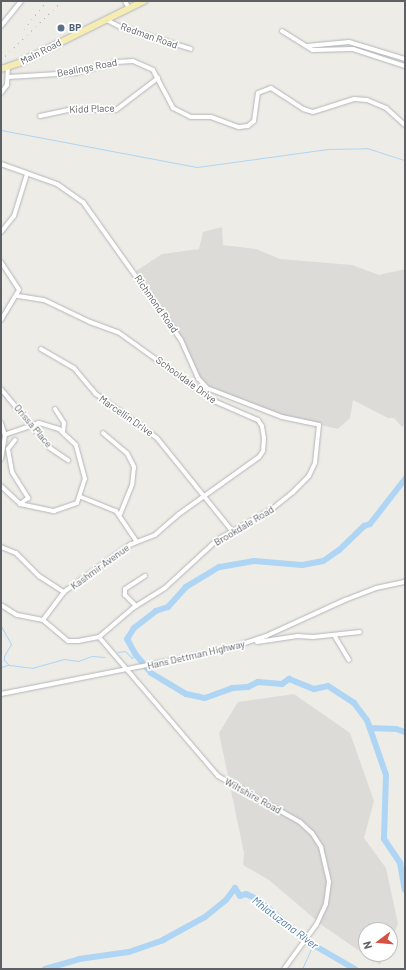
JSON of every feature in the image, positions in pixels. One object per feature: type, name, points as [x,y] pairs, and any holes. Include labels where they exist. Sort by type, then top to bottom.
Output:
[{"type":"main road","name":"Main Road","points":[[1,69],[8,68],[144,1]]},
{"type":"street","points":[[1,26],[19,1]]},
{"type":"street","points":[[125,1],[129,9]]},
{"type":"street","name":"Redman Road","points":[[107,20],[120,27],[191,49]]},
{"type":"street","points":[[282,31],[317,51],[353,49],[405,66]]},
{"type":"street","points":[[307,46],[349,42],[405,58]]},
{"type":"street","name":"Bealings Road","points":[[8,77],[75,73],[129,61],[150,68],[158,78],[169,102],[178,112],[191,117],[211,117],[239,127],[248,126],[254,121],[258,93],[271,88],[303,109],[313,112],[354,99],[366,100],[386,108],[405,124]]},
{"type":"street","points":[[1,93],[8,77],[8,68]]},
{"type":"street","name":"Kidd Place","points":[[40,116],[69,110],[116,110],[158,78]]},
{"type":"street","name":"Richmond Road","points":[[1,164],[64,187],[83,202],[177,334],[198,378],[207,388],[282,417],[319,425]]},
{"type":"street","points":[[1,232],[14,216],[27,174]]},
{"type":"street","points":[[1,262],[17,283],[18,296],[1,320]]},
{"type":"street","name":"Schooldale Drive","points":[[18,296],[44,300],[90,322],[113,329],[214,401],[258,420],[263,430],[264,446],[262,454],[204,496]]},
{"type":"street","name":"Marcellin Drive","points":[[40,349],[74,368],[96,394],[154,436],[232,531]]},
{"type":"street","name":"Orissa Place","points":[[1,389],[50,448],[68,460]]},
{"type":"street","points":[[55,409],[64,423],[63,432]]},
{"type":"street","points":[[1,423],[5,435],[1,459]]},
{"type":"street","points":[[1,486],[20,504],[54,511],[74,505],[81,497],[85,476],[78,449],[63,432],[43,424],[32,425],[5,435]]},
{"type":"street","name":"Brookdale Road","points":[[99,636],[136,606],[165,588],[212,544],[232,531],[278,506],[309,476],[317,457],[319,425]]},
{"type":"street","points":[[103,433],[127,453],[134,467],[132,485],[120,514]]},
{"type":"street","points":[[15,440],[8,449],[12,472],[28,498],[20,504]]},
{"type":"street","name":"Kashmir Avenue","points":[[43,620],[64,592],[137,542],[155,535],[204,496]]},
{"type":"street","points":[[81,497],[108,506],[120,514],[137,542]]},
{"type":"street","points":[[1,547],[16,553],[39,576],[64,592]]},
{"type":"street","points":[[136,606],[125,595],[125,590],[145,576]]},
{"type":"street","name":"Hans Dettman Highway","points":[[1,694],[127,671],[249,643],[345,600],[376,588],[405,582]]},
{"type":"street","points":[[1,605],[17,615],[43,620],[68,641],[80,641],[99,636]]},
{"type":"street","points":[[249,643],[298,636],[334,635],[360,632]]},
{"type":"street","points":[[334,635],[349,660]]},
{"type":"street","name":"Wiltshire Road","points":[[99,636],[127,671],[218,776],[291,817],[312,833],[324,855],[329,882],[326,904],[316,925],[284,969]]},
{"type":"shaded area","points":[[222,227],[223,245],[256,249],[280,259],[352,265],[379,275],[405,269],[405,424],[402,427],[394,418],[388,418],[353,400],[350,418],[338,429],[281,416],[208,388],[199,377],[182,339],[136,271],[162,254],[199,249],[203,232]]},
{"type":"shaded area","points":[[294,694],[350,733],[374,801],[364,838],[386,868],[398,922],[358,922],[358,950],[323,926],[269,880],[243,865],[244,853],[219,733],[238,702]]},
{"type":"waterway","points":[[1,130],[197,167],[328,149],[367,148],[405,160]]},
{"type":"waterway","name":"Mhlatuzana River","points":[[405,479],[370,524],[364,526],[339,550],[323,561],[302,565],[254,561],[219,567],[186,587],[168,607],[156,611],[134,628],[127,639],[136,655],[151,673],[186,694],[205,698],[232,688],[248,687],[258,682],[282,684],[289,679],[314,689],[328,686],[354,703],[367,720],[386,775],[384,839],[400,863],[405,890]]},
{"type":"waterway","points":[[1,626],[11,644],[4,656],[4,660],[9,665],[32,668],[64,659],[78,661],[92,656],[105,657]]},
{"type":"waterway","points":[[118,652],[125,651],[132,658],[135,653]]},
{"type":"waterway","points":[[1,667],[8,665]]},
{"type":"waterway","points":[[370,728],[396,729],[405,732]]},
{"type":"waterway","name":"Mhlatuzana River","points":[[45,969],[79,959],[129,952],[163,940],[205,917],[226,900],[235,888],[240,896],[246,894],[257,899],[310,943],[355,969]]},
{"type":"waterway","points":[[302,969],[313,944]]},
{"type":"railway","points":[[24,29],[47,1]]},
{"type":"railway","points":[[1,60],[62,1]]},
{"type":"place","name":"BP","points":[[61,28]]}]
